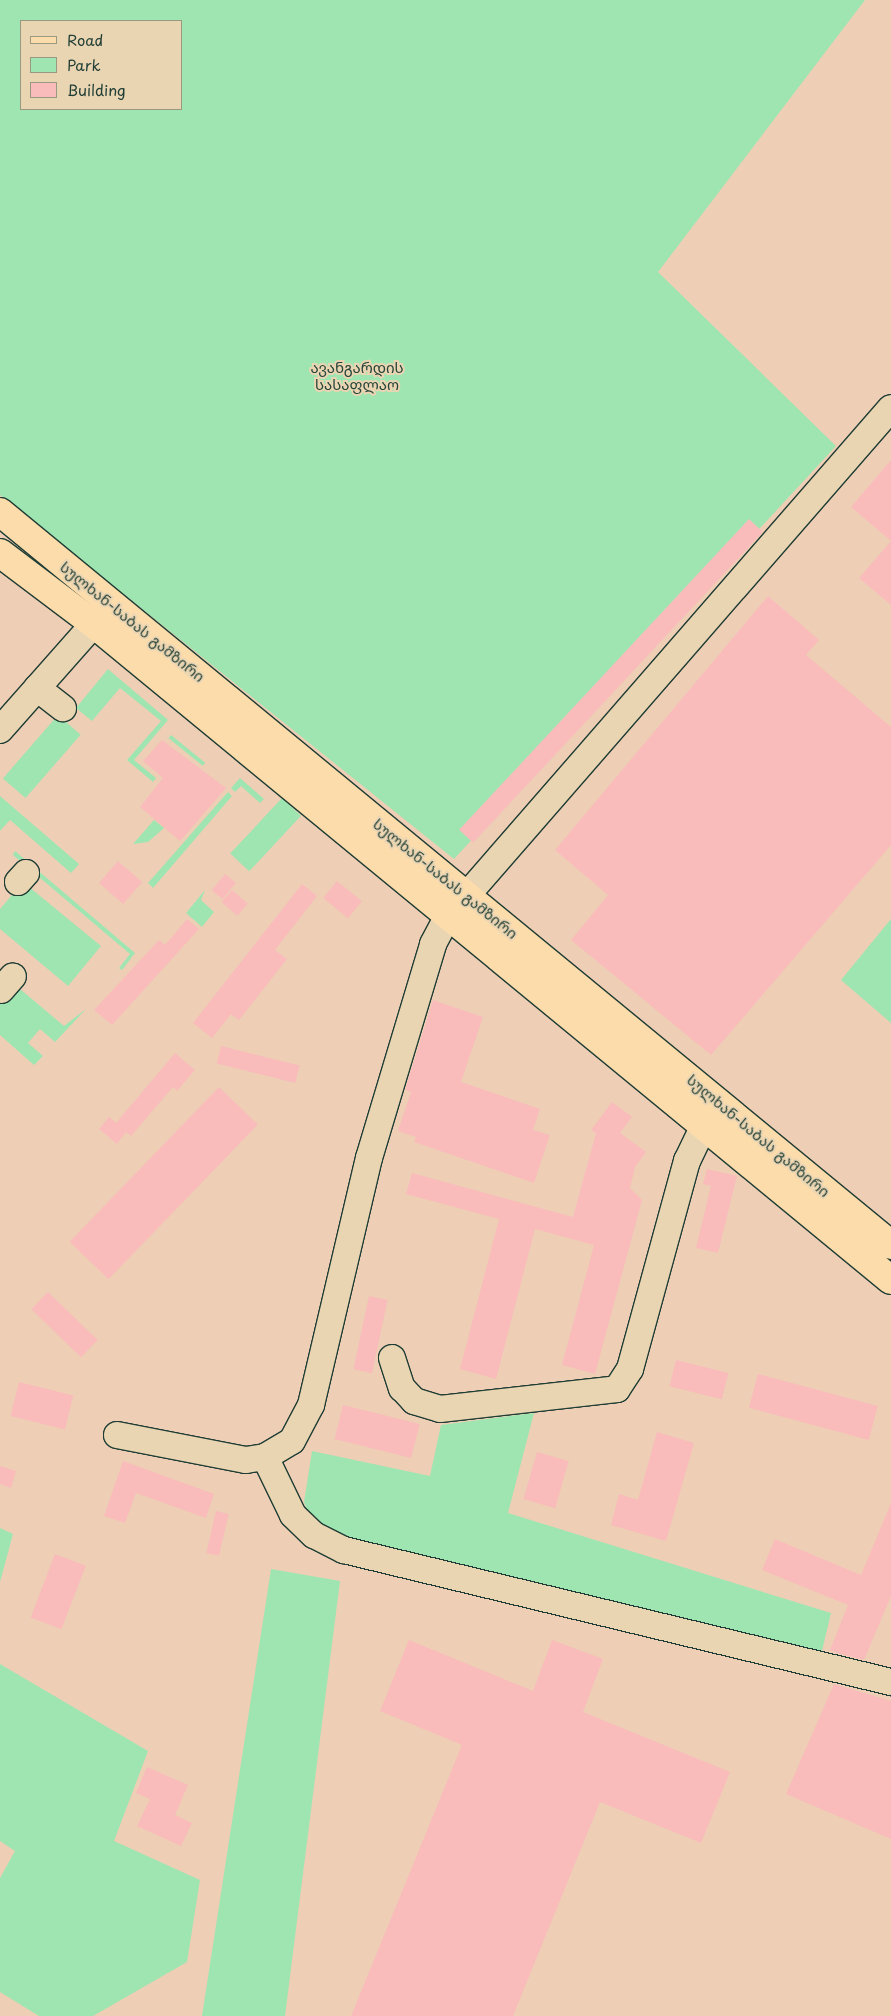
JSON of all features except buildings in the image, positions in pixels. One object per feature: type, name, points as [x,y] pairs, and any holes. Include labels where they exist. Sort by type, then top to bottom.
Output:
[{"type":"main road","name":"სულხან-საბას გამზირი","points":[[0,512],[891,1245]]},
{"type":"main road","name":"სულხან-საბას გამზირი","points":[[0,553],[94,624],[447,918],[703,1124],[891,1280]]},
{"type":"street","points":[[117,1435],[246,1460],[266,1457],[292,1441],[311,1405],[369,1158],[433,944],[447,918],[891,408]]},
{"type":"street","points":[[0,730],[112,604]]},
{"type":"street","points":[[38,688],[64,708]]},
{"type":"street","points":[[392,1358],[402,1388],[414,1401],[440,1409],[617,1390],[630,1369],[687,1161],[703,1124],[717,1100]]},
{"type":"street","points":[[266,1457],[294,1515],[314,1536],[344,1550],[891,1682]]},
{"type":"green space","name":"ავანგარდის სასაფლაო","points":[[0,0],[865,0],[658,272],[836,446],[454,859],[0,495]]},
{"type":"green space","points":[[108,669],[168,720],[134,760],[156,778],[153,782],[127,760],[161,721],[120,688],[92,721],[76,708]]},
{"type":"green space","points":[[58,715],[81,735],[26,798],[3,778]]},
{"type":"green space","points":[[171,735],[205,763],[203,766],[168,738]]},
{"type":"green space","points":[[240,778],[264,799],[260,803],[241,786],[235,792],[231,788]]},
{"type":"green space","points":[[228,792],[232,796],[153,888],[148,883]]},
{"type":"green space","points":[[0,796],[79,864],[71,873],[10,820],[0,831]]},
{"type":"green space","points":[[282,798],[301,816],[249,871],[230,854]]},
{"type":"green space","points":[[154,820],[164,828],[148,842],[133,844]]},
{"type":"green space","points":[[15,851],[135,953],[122,970],[119,968],[130,954],[13,855]]},
{"type":"green space","points":[[23,882],[101,946],[68,986],[0,929],[0,909]]},
{"type":"green space","points":[[205,890],[201,900],[214,912],[202,927],[186,913]]},
{"type":"green space","points":[[891,919],[891,1023],[841,980]]},
{"type":"green space","points":[[14,984],[64,1026],[86,1009],[55,1042],[40,1029],[28,1043],[43,1056],[34,1065],[0,1035],[0,991]]},
{"type":"green space","points":[[534,1413],[508,1513],[831,1613],[821,1655],[348,1545],[311,1520],[304,1502],[312,1451],[430,1476],[441,1425]]},
{"type":"green space","points":[[0,1528],[13,1534],[0,1582]]},
{"type":"green space","points":[[271,1569],[340,1581],[285,2016],[202,2016]]},
{"type":"green space","points":[[0,1664],[148,1751],[114,1841],[200,1880],[187,1962],[93,2016],[39,2016],[0,1992],[0,1878],[15,1851],[0,1841]]}]
